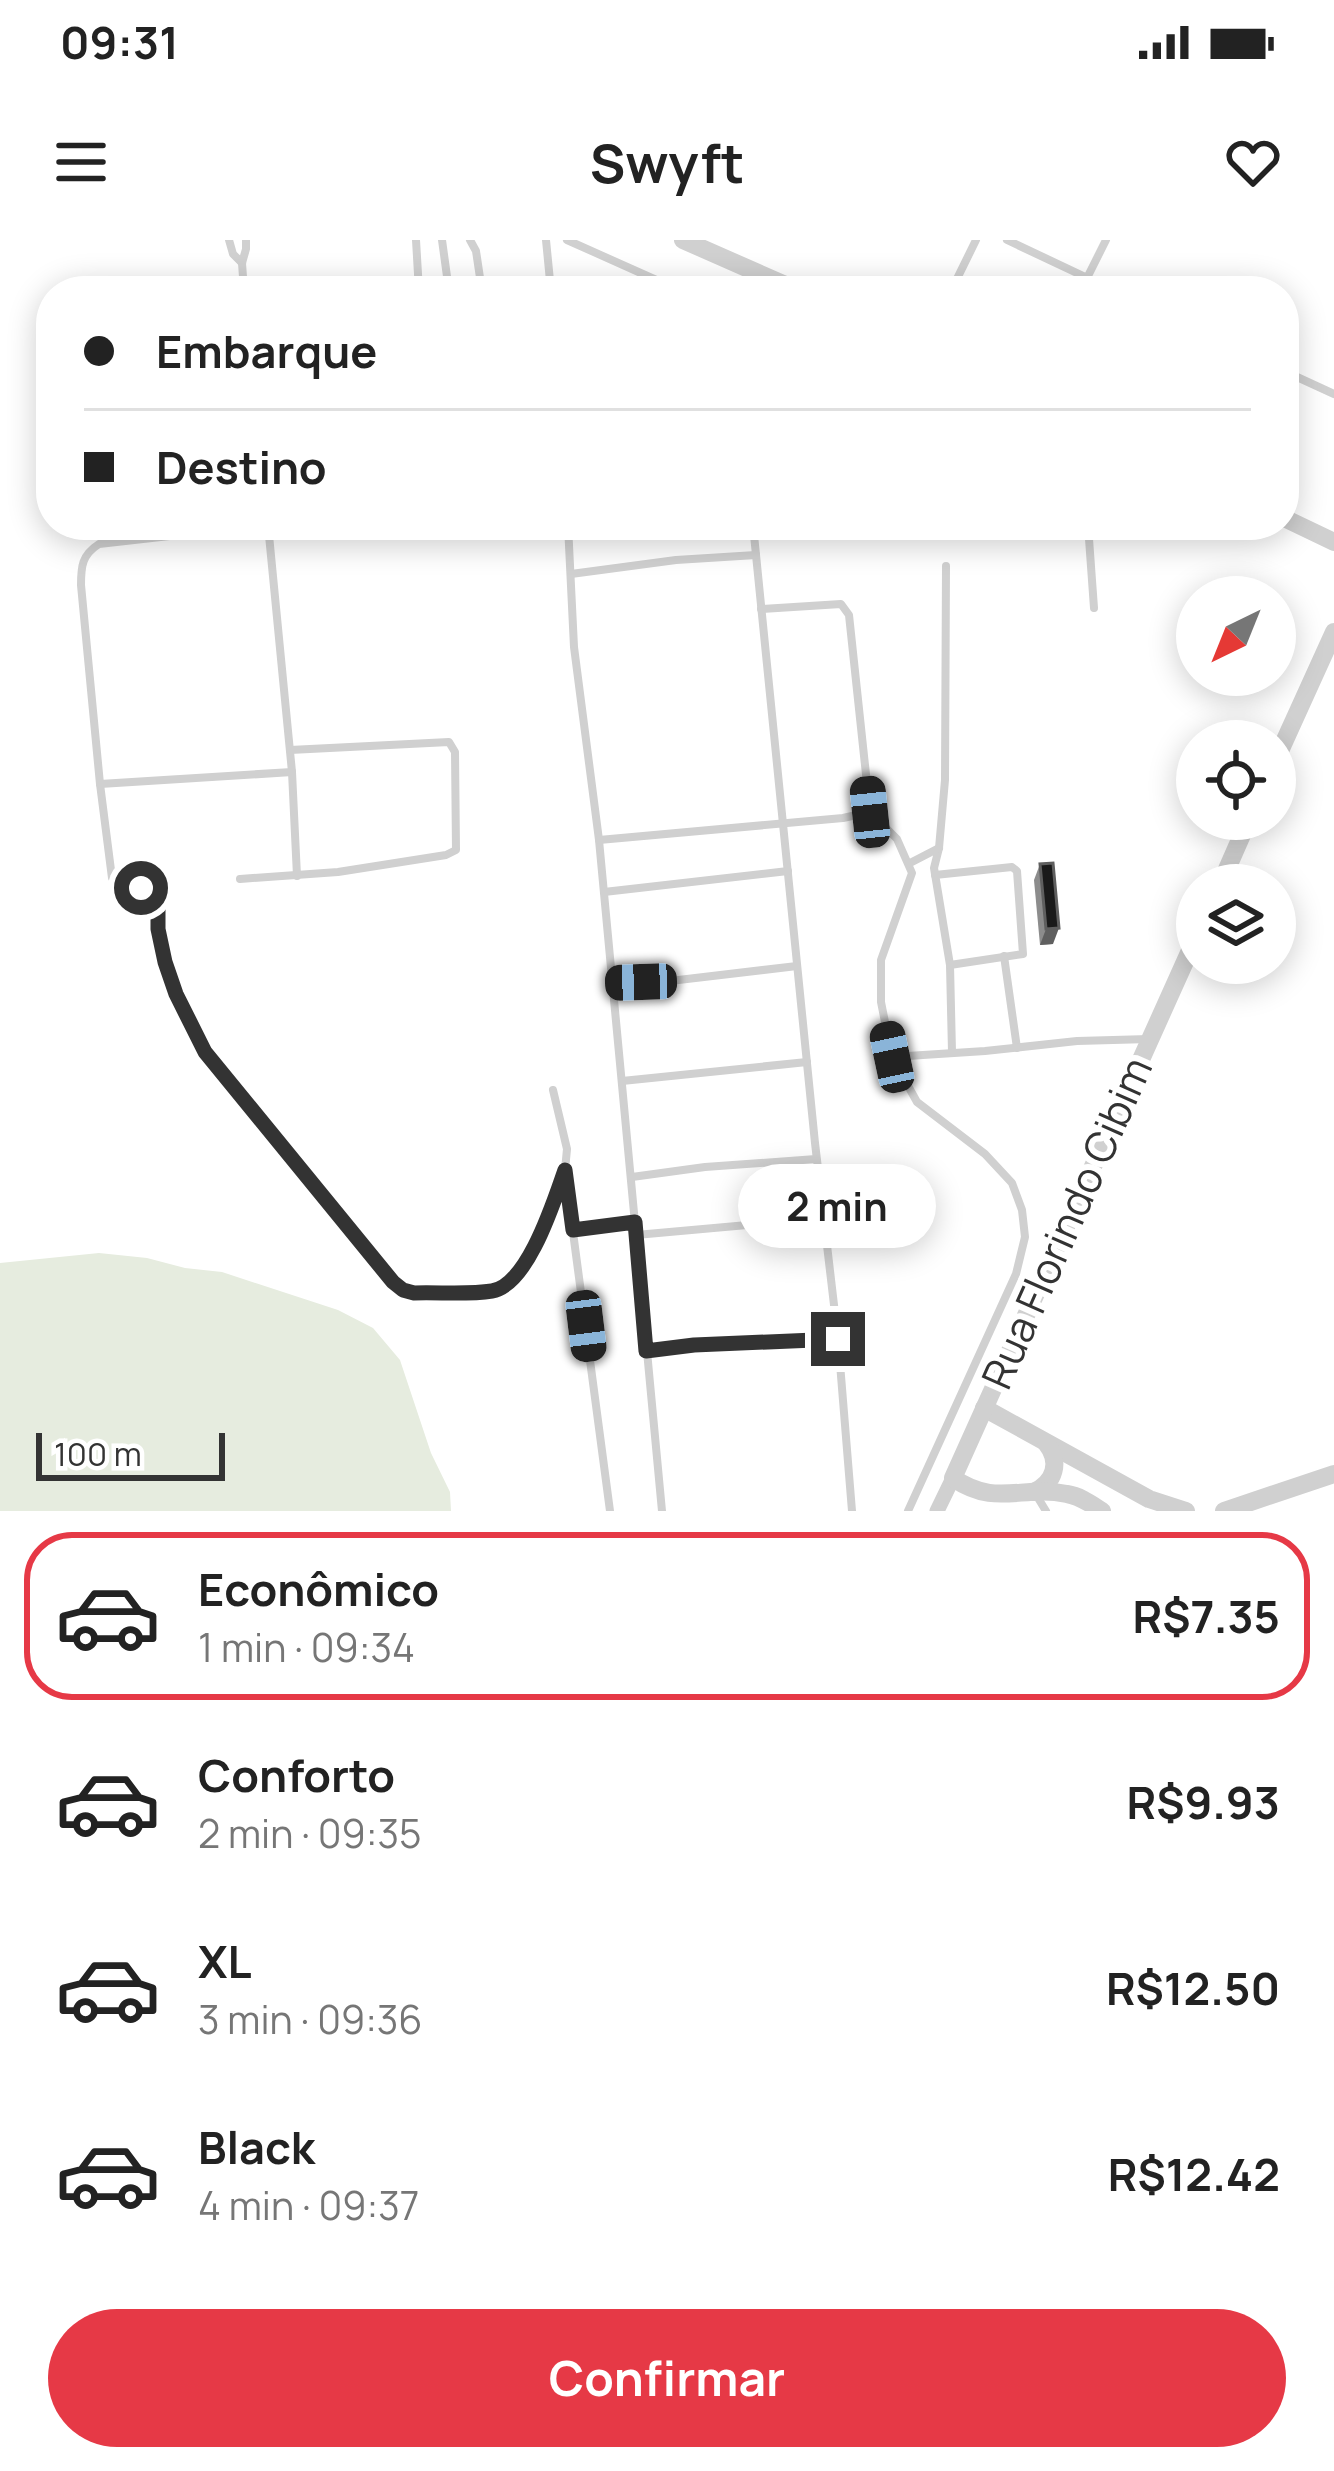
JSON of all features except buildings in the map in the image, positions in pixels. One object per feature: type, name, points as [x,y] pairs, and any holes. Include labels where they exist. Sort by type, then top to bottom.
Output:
[{"type":"street","points":[[682,240],[765,276]]},
{"type":"street","points":[[1299,525],[1334,542]]},
{"type":"street","points":[[1294,720],[1334,632]]},
{"type":"street","name":"Rua Florindo Cibim","points":[[937,1511],[1176,981]]},
{"type":"street","points":[[984,1408],[1152,1505],[1186,1511]]},
{"type":"street","points":[[952,1478],[1011,1503],[1043,1487],[1054,1469],[1051,1448],[1043,1440]]},
{"type":"street","points":[[1224,1511],[1334,1474]]},
{"type":"street","points":[[1034,1492],[1071,1494],[1088,1508]]},
{"type":"lane","points":[[229,240],[242,263]]},
{"type":"lane","points":[[243,276],[245,240]]},
{"type":"lane","points":[[416,240],[418,276]]},
{"type":"lane","points":[[442,240],[446,276]]},
{"type":"lane","points":[[470,240],[480,276]]},
{"type":"lane","points":[[546,240],[550,276]]},
{"type":"lane","points":[[567,240],[647,276]]},
{"type":"lane","points":[[958,276],[976,240]]},
{"type":"lane","points":[[1007,240],[1083,276]]},
{"type":"lane","points":[[1088,276],[1106,240]]},
{"type":"lane","points":[[1299,378],[1334,394]]},
{"type":"lane","points":[[134,540],[99,544],[82,560],[112,878],[150,893],[158,904],[165,962],[205,1052],[403,1290],[492,1291],[506,1286],[526,1265],[565,1170]]},
{"type":"lane","points":[[269,540],[292,772],[297,876]]},
{"type":"lane","points":[[569,540],[574,647],[599,841],[662,1511]]},
{"type":"lane","points":[[754,540],[852,1511]]},
{"type":"lane","points":[[1089,540],[1094,608]]},
{"type":"lane","points":[[571,574],[756,555]]},
{"type":"lane","points":[[946,566],[945,781],[934,868],[950,965],[952,1052]]},
{"type":"lane","points":[[761,609],[841,604],[849,615],[870,812],[897,839],[912,873],[880,970],[880,1002],[892,1057],[917,1102],[985,1154],[1012,1183],[1022,1210],[1025,1237],[1016,1274],[908,1511]]},
{"type":"lane","points":[[240,879],[374,868],[454,853],[458,845],[454,752],[449,742],[290,750]]},
{"type":"lane","points":[[100,784],[292,772]]},
{"type":"lane","points":[[599,841],[870,812]]},
{"type":"lane","points":[[910,863],[939,848]]},
{"type":"lane","points":[[935,875],[1015,868],[1024,951],[950,965]]},
{"type":"lane","points":[[604,892],[788,871]]},
{"type":"lane","points":[[1004,956],[1017,1048]]},
{"type":"lane","points":[[613,983],[797,966]]},
{"type":"lane","points":[[892,1057],[1150,1039]]},
{"type":"lane","points":[[622,1081],[807,1062]]},
{"type":"lane","points":[[553,1090],[567,1149],[565,1170],[610,1511]]},
{"type":"lane","points":[[632,1177],[816,1159]]},
{"type":"lane","points":[[637,1235],[824,1218]]},
{"type":"lane","points":[[573,1230],[635,1222]]},
{"type":"lane","points":[[646,1351],[838,1339]]},
{"type":"lane","points":[[1034,1492],[1046,1511]]},
{"type":"shaded area","points":[[99,1253],[222,1272],[338,1310],[373,1328],[400,1360],[431,1453],[450,1492],[451,1511],[0,1511],[0,1263]]},
{"type":"route","points":[[141,888],[158,904],[165,962],[205,1052],[403,1290],[492,1291],[506,1286],[526,1265],[565,1170],[573,1230],[635,1222],[646,1351],[838,1339]]}]
